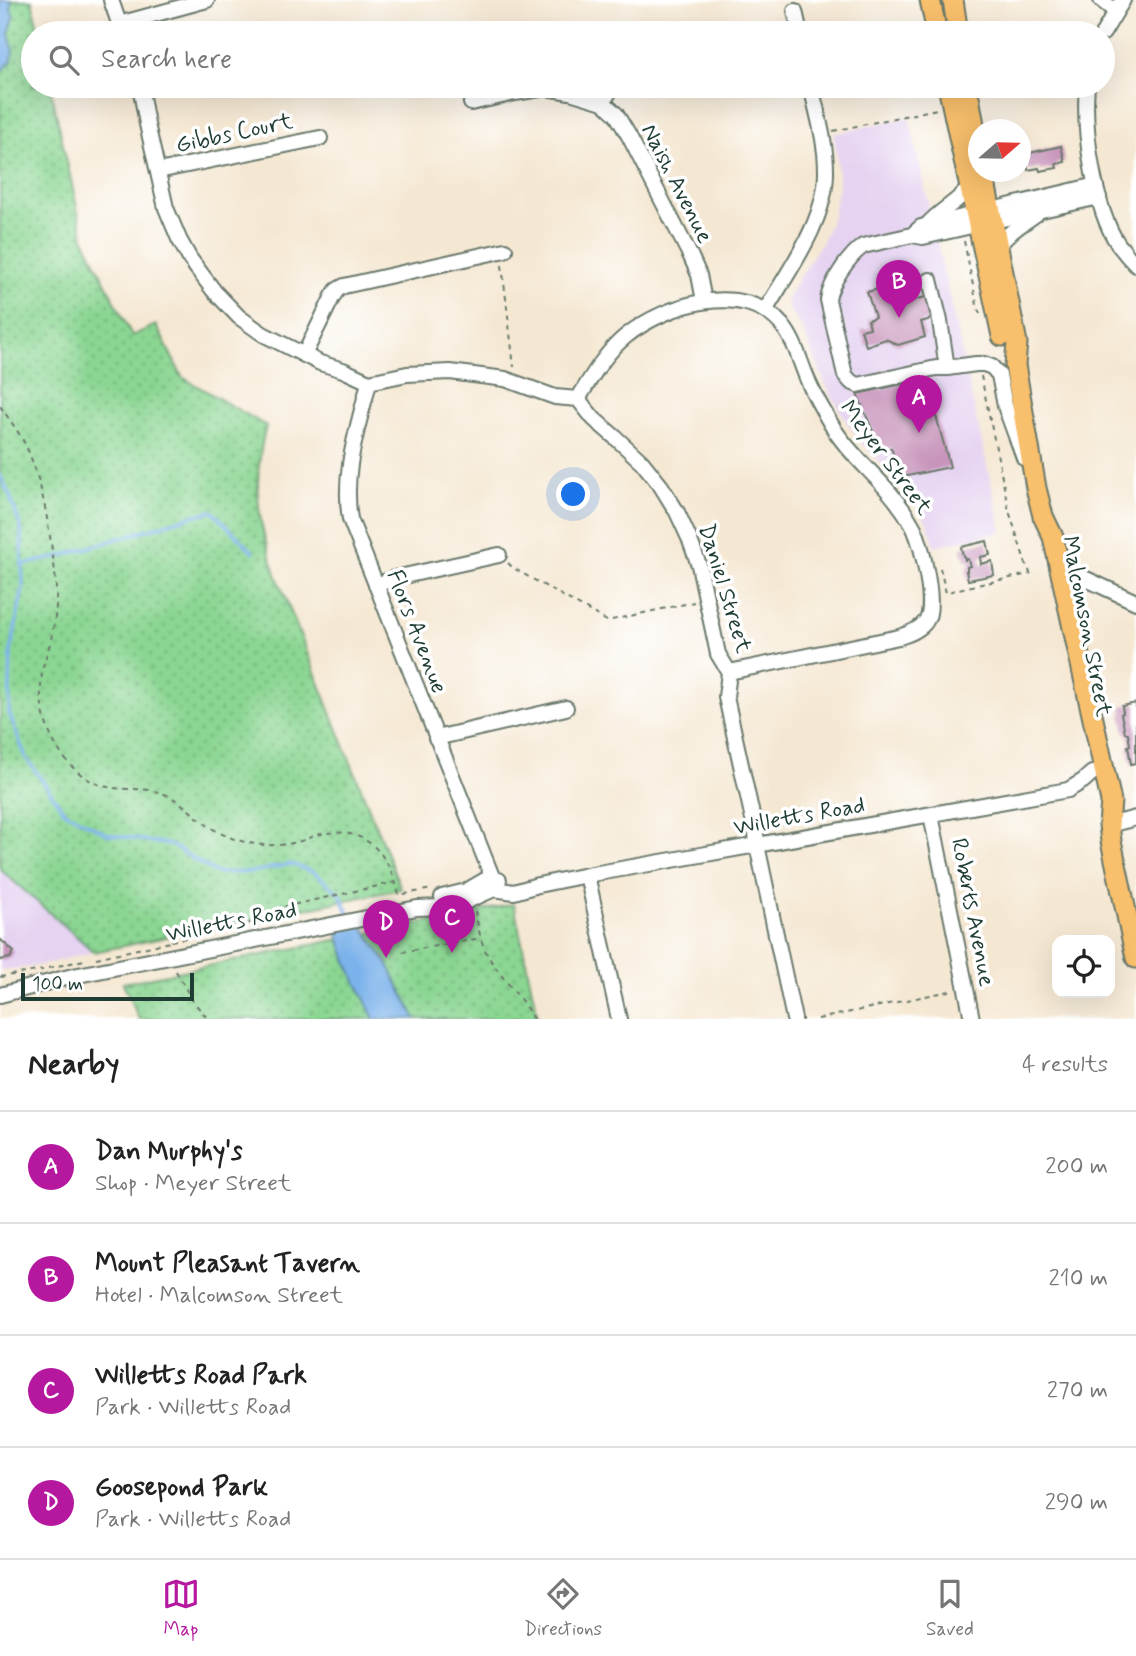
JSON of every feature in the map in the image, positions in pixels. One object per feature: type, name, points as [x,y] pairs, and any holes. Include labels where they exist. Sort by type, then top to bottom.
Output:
[{"type":"main road","points":[[930,0],[934,21]]},
{"type":"main road","points":[[953,0],[956,21]]},
{"type":"main road","name":"Malcomson Street","points":[[951,98],[970,187],[998,247],[1017,343],[1016,365],[1047,552],[1092,773],[1100,806],[1109,825],[1136,958]]},
{"type":"main road","points":[[969,98],[973,119]]},
{"type":"main road","name":"Malcomson Street","points":[[983,182],[984,217],[1004,347],[1016,365]]},
{"type":"main road","name":"Malcomson Street","points":[[1043,516],[1053,537],[1111,801],[1109,825]]},
{"type":"street","points":[[111,0],[118,21]]},
{"type":"street","points":[[145,21],[208,0]]},
{"type":"street","points":[[1101,0],[1119,5],[1109,21]]},
{"type":"street","points":[[795,11],[797,21]]},
{"type":"street","points":[[142,98],[166,208],[179,239],[214,291],[239,317],[262,334],[320,363],[369,382],[407,374],[450,372],[496,378],[555,397],[578,399],[612,349],[627,335],[664,314],[704,301],[739,302],[765,311],[810,234],[820,209],[827,174],[826,154],[814,98]]},
{"type":"street","points":[[471,103],[493,98]]},
{"type":"street","points":[[590,98],[603,102],[605,98]]},
{"type":"street","points":[[1086,98],[1087,132],[1097,191],[1117,243],[1136,265]]},
{"type":"street","name":"Naish Avenue","points":[[603,102],[616,114],[629,136],[685,245],[699,275],[704,301]]},
{"type":"street","name":"Gibbs Court","points":[[158,171],[320,138]]},
{"type":"street","points":[[926,226],[934,216],[956,202],[970,187]]},
{"type":"street","points":[[1036,488],[1005,406],[999,375],[992,368],[984,365],[936,368],[858,385],[851,382],[844,371],[828,300],[829,292],[856,250],[863,246],[912,234],[921,227],[1043,209],[1097,191]]},
{"type":"street","points":[[912,234],[923,237],[984,217],[1097,191]]},
{"type":"street","points":[[998,247],[1004,237],[1043,209]]},
{"type":"street","points":[[304,355],[333,296],[344,286],[505,250]]},
{"type":"street","points":[[930,280],[947,368]]},
{"type":"street","name":"Meyer Street","points":[[729,672],[907,635],[926,622],[931,604],[922,552],[914,529],[900,505],[841,440],[819,404],[794,345],[781,324],[765,311]]},
{"type":"street","name":"Flors Avenue","points":[[369,382],[347,476],[350,519],[494,884]]},
{"type":"street","name":"Daniel Street","points":[[578,399],[594,419],[642,462],[661,486],[677,512],[699,565],[718,654],[729,672],[726,697],[794,1019]]},
{"type":"street","points":[[376,585],[395,578],[499,555]]},
{"type":"street","points":[[1067,599],[1084,578],[1136,601]]},
{"type":"street","points":[[436,738],[566,708]]},
{"type":"street","name":"Willetts Road","points":[[0,987],[53,980],[417,908],[466,891],[485,880],[494,884],[538,885],[1068,790],[1092,773]]},
{"type":"street","name":"Roberts Avenue","points":[[932,815],[972,1019]]},
{"type":"street","points":[[1109,825],[1136,818]]},
{"type":"street","points":[[587,875],[619,1019]]},
{"type":"street","name":"Willetts Road","points":[[0,995],[53,980]]},
{"type":"path","points":[[822,134],[939,108]]},
{"type":"path","points":[[505,250],[502,267],[515,372],[513,382]]},
{"type":"path","points":[[940,568],[946,593],[1031,576],[1003,486],[981,379],[982,371]]},
{"type":"path","points":[[0,406],[24,443],[38,475],[46,508],[56,592],[55,623],[43,666],[41,700],[51,737],[62,754],[83,776],[104,787],[160,792],[175,798],[218,831],[249,843],[279,845],[338,832],[364,839],[383,854],[390,866],[399,895]]},
{"type":"path","points":[[499,555],[513,568],[607,621],[707,599]]},
{"type":"path","points":[[170,942],[247,925],[265,912],[396,882]]},
{"type":"path","points":[[473,906],[489,958],[533,1019]]},
{"type":"path","points":[[454,926],[456,942]]},
{"type":"path","points":[[402,952],[481,937]]},
{"type":"path","points":[[174,965],[192,1000],[208,1019]]},
{"type":"path","points":[[818,1019],[965,987]]},
{"type":"shaded area","points":[[909,117],[1002,532],[935,546],[927,523],[912,497],[861,442],[846,421],[826,385],[802,328],[787,304],[789,295],[821,243],[831,221],[839,185],[833,134]]},
{"type":"shaded area","points":[[0,869],[94,952],[32,967],[0,970]]},
{"type":"green space","points":[[0,0],[32,0],[36,21],[21,21],[21,98],[53,98],[84,239],[132,336],[156,325],[182,377],[266,426],[259,465],[258,492],[260,518],[266,542],[276,574],[401,889],[94,952],[0,869]]},
{"type":"green space","points":[[514,904],[538,1019],[139,1019],[123,983]]},
{"type":"water","points":[[0,0],[12,0],[14,17],[9,34],[13,48],[12,61],[0,72]]},
{"type":"water","points":[[361,923],[387,963],[416,1019],[374,1019],[349,967],[336,929]]},
{"type":"building","points":[[1061,146],[1065,162],[1056,164],[1057,168],[1031,169],[1031,153]]},
{"type":"building","points":[[901,283],[907,302],[933,295],[938,317],[921,322],[925,337],[898,345],[886,339],[866,346],[861,330],[870,328],[868,320],[875,317],[867,292]]},
{"type":"building","points":[[926,379],[950,467],[902,477],[891,448],[881,450],[857,394]]},
{"type":"building","points":[[987,541],[990,555],[980,557],[981,564],[992,561],[994,575],[968,580],[966,571],[970,566],[961,547]]},
{"type":"building","points":[[1136,703],[1136,763],[1131,764],[1128,733],[1125,733],[1121,714],[1122,706]]},
{"type":"building","points":[[0,939],[14,952],[10,958],[0,960]]},
{"type":"waterway","points":[[0,475],[21,528],[23,587],[11,651],[9,713],[26,758],[64,811],[107,834],[171,845],[216,873],[252,872],[291,864],[315,873],[340,894],[350,916]]},
{"type":"waterway","points":[[22,565],[58,557],[212,511],[253,552]]},
{"type":"place","name":"Mount Pleasant Tavern","points":[[899,318]]},
{"type":"place","name":"Dan Murphy's","points":[[919,433]]},
{"type":"place","name":"Willetts Road Park","points":[[452,953]]},
{"type":"place","name":"Goosepond Park","points":[[386,958]]}]
